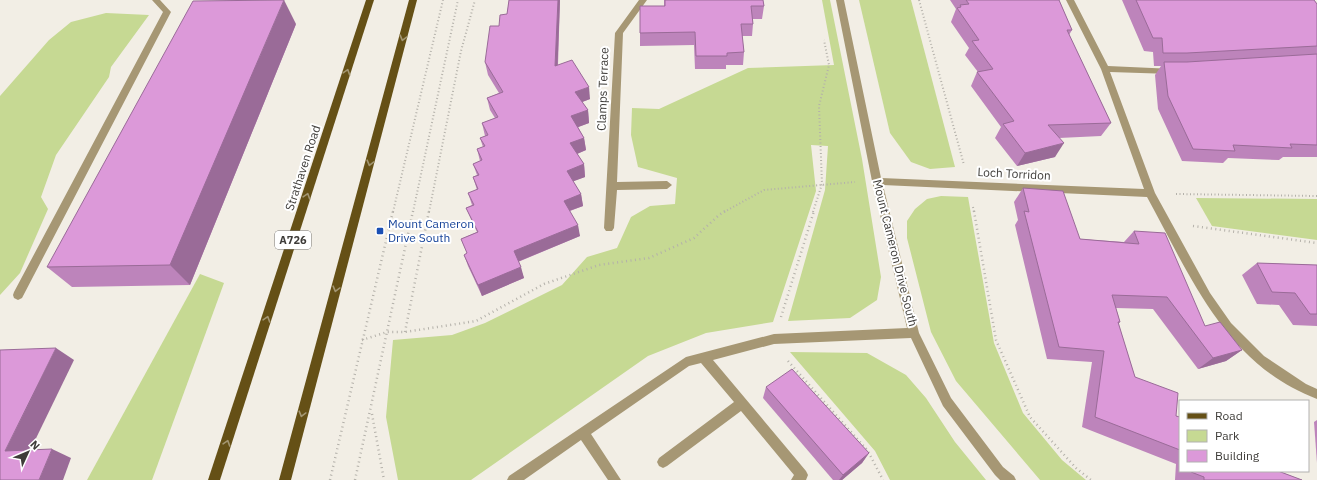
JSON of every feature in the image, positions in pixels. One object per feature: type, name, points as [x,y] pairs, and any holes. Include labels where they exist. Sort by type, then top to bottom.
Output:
[{"type":"main road","name":"Strathaven Road","points":[[214,480],[370,0]]},
{"type":"main road","points":[[285,480],[413,0]]},
{"type":"street","points":[[18,295],[167,12],[156,0]]},
{"type":"street","name":"Clamps Terrace","points":[[609,228],[619,33],[642,0]]},
{"type":"street","name":"Mount Cameron Drive South","points":[[840,0],[877,181],[914,333],[947,402],[999,471],[1010,480]]},
{"type":"street","points":[[1070,0],[1105,69],[1150,193],[1206,296],[1227,326],[1260,360],[1302,388],[1317,394]]},
{"type":"street","points":[[1105,69],[1176,71]]},
{"type":"street","name":"Loch Torridon","points":[[877,181],[1150,193]]},
{"type":"street","points":[[612,186],[667,185]]},
{"type":"street","points":[[513,480],[686,362],[774,339],[914,333]]},
{"type":"street","points":[[704,358],[802,475],[797,480]]},
{"type":"street","points":[[663,462],[742,403]]},
{"type":"street","points":[[583,433],[615,480]]},
{"type":"path","points":[[330,480],[443,0]]},
{"type":"path","points":[[355,480],[371,412],[458,0]]},
{"type":"path","points":[[405,332],[461,51],[475,0]]},
{"type":"path","points":[[919,0],[970,185],[996,340],[1030,417],[1076,468],[1091,480]]},
{"type":"path","points":[[823,36],[829,65],[819,106],[822,184],[774,339],[788,361],[868,451],[884,480]]},
{"type":"path","points":[[362,340],[387,332],[405,332],[476,321],[544,284],[599,265],[649,258],[694,238],[720,215],[764,190],[822,184],[877,181]]},
{"type":"path","points":[[1150,193],[1317,196]]},
{"type":"path","points":[[1165,221],[1317,243]]},
{"type":"path","points":[[371,412],[384,480]]},
{"type":"green space","points":[[822,0],[830,0],[862,159],[881,277],[877,300],[850,318],[788,321],[825,190],[828,146],[811,145],[816,191],[773,322],[706,333],[648,356],[471,480],[398,480],[386,417],[393,340],[452,335],[485,323],[562,285],[587,257],[617,248],[631,217],[650,206],[675,204],[677,178],[638,167],[631,135],[632,108],[659,109],[748,68],[834,65]]},
{"type":"green space","points":[[859,0],[911,0],[955,167],[930,169],[911,162],[890,133]]},
{"type":"green space","points":[[106,13],[149,15],[111,67],[109,77],[56,155],[41,197],[48,209],[20,273],[0,295],[0,96],[49,40],[71,22]]},
{"type":"green space","points":[[941,196],[968,197],[994,343],[1023,413],[1062,460],[1086,480],[1040,480],[956,381],[931,332],[907,238],[907,221],[915,209],[927,199]]},
{"type":"green space","points":[[1196,198],[1317,199],[1317,240],[1212,226]]},
{"type":"green space","points":[[200,274],[224,283],[152,480],[87,480]]},
{"type":"green space","points":[[790,352],[867,353],[906,375],[926,398],[955,442],[986,480],[890,480],[875,451]]},
{"type":"building","points":[[284,0],[170,265],[47,267],[193,1]]},
{"type":"building","points":[[509,0],[558,0],[555,66],[572,60],[589,87],[575,92],[588,110],[571,116],[584,138],[570,143],[584,164],[567,171],[581,194],[564,201],[578,225],[514,251],[521,267],[478,285],[464,255],[467,253],[461,239],[478,232],[466,208],[474,205],[468,193],[478,189],[473,177],[479,175],[473,164],[482,160],[477,149],[485,146],[480,138],[488,135],[482,123],[498,117],[487,98],[503,92],[485,62],[490,26],[499,26],[500,15],[507,14]]},
{"type":"building","points":[[665,0],[763,0],[764,6],[751,6],[753,24],[741,24],[744,52],[727,53],[727,56],[696,56],[695,32],[640,33],[640,6],[665,6]]},
{"type":"building","points":[[966,0],[1059,0],[1072,30],[1067,30],[1111,123],[1048,125],[1064,143],[1025,153],[1003,124],[1014,121],[977,72],[993,69],[972,41],[979,40],[957,8],[961,7],[960,5],[969,4]]},
{"type":"building","points":[[1136,0],[1314,0],[1317,4],[1317,46],[1163,53],[1162,38],[1153,38]]},
{"type":"building","points":[[1317,54],[1317,145],[1290,144],[1292,148],[1233,145],[1235,151],[1193,149],[1168,96],[1164,62],[1187,62]]},
{"type":"building","points":[[1023,188],[1063,191],[1080,239],[1139,244],[1134,231],[1165,233],[1205,326],[1220,322],[1242,350],[1213,358],[1167,297],[1112,295],[1120,322],[1118,322],[1135,377],[1178,393],[1176,416],[1179,417],[1179,450],[1095,417],[1104,351],[1059,347],[1024,211],[1029,212]]},
{"type":"building","points":[[1257,263],[1317,265],[1317,314],[1310,314],[1295,293],[1272,292]]},
{"type":"building","points":[[56,348],[5,451],[52,449],[39,480],[0,480],[0,350]]},
{"type":"building","points":[[792,369],[869,453],[843,475],[766,387]]},
{"type":"building","points":[[1191,472],[1281,472],[1302,480],[1204,480],[1204,477]]},
{"type":"place","name":"Mount Cameron Drive South","points":[[380,231]]}]
